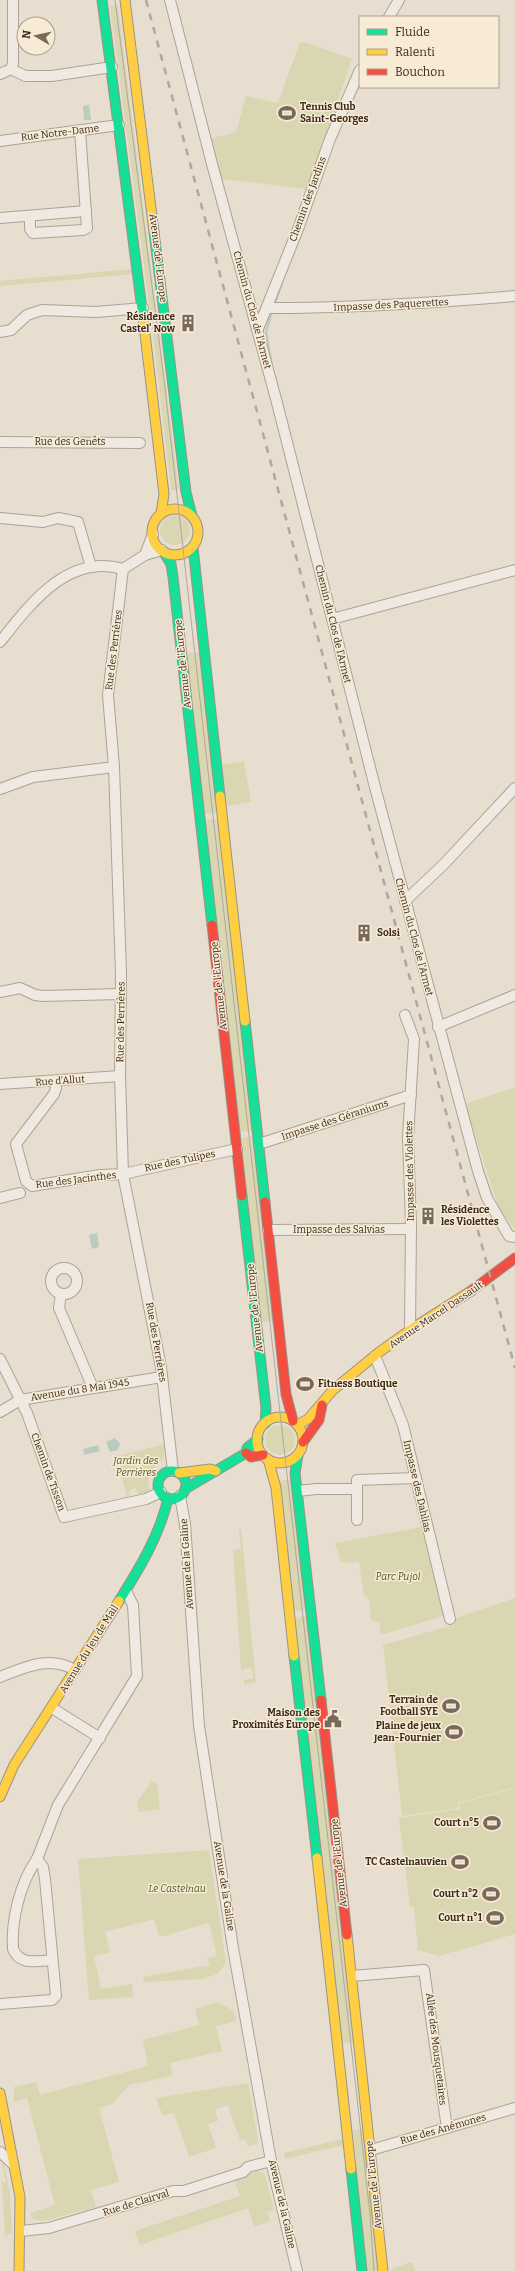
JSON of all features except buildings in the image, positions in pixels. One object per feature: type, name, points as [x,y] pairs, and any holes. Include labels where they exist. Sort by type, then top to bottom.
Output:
[{"type":"main road","name":"Avenue de l'Europe","points":[[102,0],[143,308],[164,494],[161,514]]},
{"type":"main road","name":"Avenue de l'Europe","points":[[125,0],[186,492],[192,516]]},
{"type":"main road","points":[[193,546],[179,554],[163,551],[156,543],[153,534],[153,526],[161,514],[174,509],[186,511],[192,516],[198,528],[198,534],[193,546],[288,1406],[295,1423],[302,1433],[303,1442],[298,1455],[286,1462],[274,1462],[265,1457],[251,1456],[246,1453]]},
{"type":"main road","name":"Avenue de l'Europe","points":[[163,551],[171,564],[174,577],[266,1408],[265,1424]]},
{"type":"main road","name":"Avenue Marcel Dassault","points":[[295,1423],[305,1422],[332,1391],[375,1356],[410,1330],[480,1286],[515,1258]]},
{"type":"main road","name":"Avenue Marcel Dassault","points":[[303,1442],[317,1424],[323,1409],[322,1404]]},
{"type":"main road","points":[[165,1495],[183,1492],[211,1477],[216,1471],[246,1453],[247,1448],[258,1440],[265,1424],[276,1418],[284,1418],[295,1423]]},
{"type":"main road","points":[[258,1440],[265,1457]]},
{"type":"main road","name":"Avenue de l'Europe","points":[[298,1455],[295,1468],[352,1976],[383,2271]]},
{"type":"main road","name":"Avenue de l'Europe","points":[[265,1457],[272,1468],[276,1488],[362,2271]]},
{"type":"main road","points":[[176,1472],[210,1469],[216,1471]]},
{"type":"main road","points":[[176,1472],[185,1480],[183,1492]]},
{"type":"main road","name":"Avenue du Jeu de Mail","points":[[0,1797],[14,1765],[126,1591],[149,1551],[164,1516],[165,1495],[159,1484],[161,1476],[176,1472]]},
{"type":"main road","points":[[0,2093],[20,2197],[22,2231],[19,2271]]},
{"type":"street","points":[[0,74],[10,69],[14,54],[12,0]]},
{"type":"street","name":"Chemin du Clos de l'Armet","points":[[170,0],[212,164],[258,329],[332,619],[484,1191],[509,1236],[515,1238]]},
{"type":"street","points":[[390,16],[398,0]]},
{"type":"street","points":[[10,69],[25,76],[52,76],[112,67]]},
{"type":"street","name":"Chemin des Jardins","points":[[258,329],[330,139],[359,72]]},
{"type":"street","name":"Rue Notre-Dame","points":[[0,141],[119,125]]},
{"type":"street","points":[[30,216],[30,229],[33,233],[83,230],[88,226],[80,131]]},
{"type":"street","points":[[0,218],[86,211]]},
{"type":"street","name":"Impasse des Paquerettes","points":[[267,308],[370,307],[447,303],[515,296]]},
{"type":"street","points":[[0,332],[11,330],[27,315],[42,310],[96,312],[143,308]]},
{"type":"street","name":"Rue des Genêts","points":[[0,442],[140,443]]},
{"type":"street","points":[[0,518],[44,522],[58,518],[78,522],[91,567]]},
{"type":"street","points":[[145,555],[153,534]]},
{"type":"street","points":[[0,642],[34,600],[45,590],[68,575],[91,567],[109,565],[123,569],[145,555],[163,551]]},
{"type":"street","name":"Rue des Perrières","points":[[123,569],[122,588],[108,695],[114,767],[121,974],[120,1076],[123,1174],[162,1377],[176,1472]]},
{"type":"street","points":[[332,619],[515,570]]},
{"type":"street","points":[[0,789],[33,777],[114,767]]},
{"type":"street","points":[[407,898],[444,864],[515,788]]},
{"type":"street","points":[[0,992],[20,988],[35,995],[43,996],[120,994]]},
{"type":"street","points":[[441,1026],[515,995]]},
{"type":"street","name":"Impasse des Violettes","points":[[405,1015],[414,1039],[408,1137],[410,1330]]},
{"type":"street","name":"Rue d'Allut","points":[[0,1084],[120,1076]]},
{"type":"street","name":"Rue des Jacinthes","points":[[56,1081],[54,1094],[16,1144],[27,1183],[38,1186],[100,1175],[123,1174]]},
{"type":"street","name":"Impasse des Géraniums","points":[[258,1144],[410,1096]]},
{"type":"street","name":"Rue des Tulipes","points":[[123,1174],[238,1149]]},
{"type":"street","points":[[0,1198],[20,1193]]},
{"type":"street","name":"Impasse des Salvias","points":[[268,1230],[409,1229]]},
{"type":"street","points":[[61,1294],[59,1308],[93,1388]]},
{"type":"street","name":"Impasse des Dahlias","points":[[375,1356],[403,1425],[430,1544],[450,1619]]},
{"type":"street","name":"Chemin de Tisson","points":[[0,1359],[27,1413],[64,1517],[165,1495]]},
{"type":"street","name":"Avenue du 8 Mai 1945","points":[[0,1412],[20,1400],[162,1377]]},
{"type":"street","points":[[357,1520],[357,1480],[416,1478]]},
{"type":"street","points":[[298,1491],[316,1489],[357,1489]]},
{"type":"street","name":"Avenue de la Galine","points":[[183,1492],[199,1726],[234,1948],[271,2161],[298,2271]]},
{"type":"street","points":[[52,1960],[26,1962],[18,1957],[13,1949],[18,1907],[28,1874],[37,1859],[58,1805],[137,1676],[133,1605],[126,1591]]},
{"type":"street","points":[[0,1677],[40,1663],[64,1664],[75,1670]]},
{"type":"street","points":[[52,1708],[100,1738]]},
{"type":"street","points":[[0,2004],[54,1999],[52,1960],[43,1867],[37,1859]]},
{"type":"street","name":"Allée des Mousquetaires","points":[[352,1976],[424,1970],[447,2128]]},
{"type":"street","name":"Rue des Anémones","points":[[371,2150],[515,2108]]},
{"type":"street","points":[[0,2152],[14,2167]]},
{"type":"street","name":"Rue de Clairval","points":[[22,2231],[49,2228],[173,2191],[184,2191],[271,2161]]},
{"type":"green space","points":[[118,5],[179,490],[171,490],[152,327],[110,6]]},
{"type":"green space","name":"Tennis Club Saint-Georges","points":[[300,42],[307,43],[352,59],[308,189],[220,179],[209,139],[236,132],[246,96],[278,103]]},
{"type":"green space","points":[[133,269],[134,274],[0,286],[0,281]]},
{"type":"green space","points":[[175,515],[181,516],[189,524],[189,536],[181,544],[175,545],[169,544],[161,536],[160,530],[161,524],[169,516]]},
{"type":"green space","points":[[201,652],[219,813],[204,814],[185,654]]},
{"type":"green space","points":[[244,761],[251,802],[227,806],[220,765]]},
{"type":"green space","points":[[220,819],[254,1131],[239,1132],[204,820]]},
{"type":"green space","points":[[515,1087],[515,1229],[499,1209],[465,1104]]},
{"type":"green space","points":[[255,1136],[275,1321],[260,1323],[242,1138]]},
{"type":"green space","points":[[280,1425],[291,1429],[295,1440],[291,1451],[280,1455],[269,1451],[265,1440],[269,1429]]},
{"type":"green space","name":"Jardin des Perrières","points":[[164,1444],[164,1459],[151,1471],[149,1479],[150,1489],[146,1493],[139,1495],[135,1488],[128,1492],[130,1497],[127,1498],[117,1456]]},
{"type":"green space","points":[[294,1479],[308,1610],[292,1611],[278,1481]]},
{"type":"green space","name":"Parc Pujol","points":[[421,1527],[446,1615],[381,1635],[379,1622],[371,1620],[369,1599],[364,1595],[359,1562],[341,1563],[335,1543]]},
{"type":"green space","points":[[239,1529],[241,1529],[256,1682],[244,1685],[244,1680],[253,1678],[252,1668],[241,1670],[233,1550],[241,1549]]},
{"type":"green space","name":"Terrain de Football SYE","points":[[515,1598],[515,1787],[458,1803],[458,1808],[402,1816],[383,1645],[455,1624],[453,1619]]},
{"type":"green space","points":[[308,1615],[356,2042],[341,2044],[293,1618]]},
{"type":"green space","points":[[152,1781],[157,1784],[160,1809],[139,1812],[137,1802]]},
{"type":"green space","name":"TC Castelnauvien","points":[[515,1788],[515,1934],[439,1956],[418,1950],[414,1907],[410,1907],[399,1818],[460,1809],[459,1804]]},
{"type":"green space","name":"Le Castelnau","points":[[209,1850],[226,1963],[217,1974],[203,1979],[144,1982],[143,1977],[210,1965],[207,1958],[217,1956],[209,1923],[164,1936],[159,1936],[154,1919],[105,1932],[110,1952],[94,1956],[101,1989],[132,1984],[133,1997],[89,2000],[78,1859]]},
{"type":"green space","points":[[217,2002],[234,2011],[236,2021],[216,2026],[222,2051],[170,2063],[173,2076],[129,2085],[112,2104],[99,2108],[119,2182],[91,2190],[96,2207],[44,2221],[34,2218],[30,2213],[55,2205],[27,2098],[14,2102],[14,2087],[36,2082],[40,2095],[148,2066],[143,2040],[199,2025],[195,2009]]},
{"type":"green space","points":[[248,2083],[258,2140],[257,2144],[248,2146],[245,2139],[240,2140],[228,2105],[215,2109],[218,2121],[208,2124],[216,2148],[189,2157],[174,2113],[163,2116],[156,2098]]},
{"type":"green space","points":[[365,2129],[380,2271],[366,2271],[353,2130]]},
{"type":"green space","points":[[343,2139],[344,2145],[285,2159],[284,2153]]},
{"type":"green space","points":[[0,2156],[2,2156],[10,2193],[12,2233],[5,2236],[2,2182],[6,2182]]},
{"type":"green space","points":[[258,2171],[265,2174],[274,2210],[267,2212],[270,2221],[254,2227],[248,2208],[140,2245],[135,2231],[240,2196],[234,2179]]},
{"type":"green space","points":[[412,2262],[415,2271],[391,2271],[393,2268]]},
{"type":"shaded area","points":[[89,105],[91,120],[84,120],[83,106]]},
{"type":"shaded area","points":[[97,1233],[99,1247],[92,1249],[89,1235]]},
{"type":"shaded area","points":[[115,1438],[120,1444],[118,1450],[110,1452],[106,1442]]},
{"type":"shaded area","points":[[98,1445],[100,1451],[84,1455],[83,1449]]},
{"type":"waterway","points":[[274,305],[282,283]]},
{"type":"waterway","points":[[272,311],[266,332],[272,367]]},
{"type":"tram line","points":[[115,0],[164,379],[370,2214],[374,2271]]},
{"type":"railway","points":[[146,0],[515,1368]]},
{"type":"traffic: fast","points":[[102,0],[143,317]]},
{"type":"traffic: fast","points":[[154,232],[186,492],[192,516]]},
{"type":"traffic: fast","points":[[193,547],[220,796]]},
{"type":"traffic: fast","points":[[163,551],[171,564],[173,577],[212,925]]},
{"type":"traffic: fast","points":[[245,1021],[265,1202]]},
{"type":"traffic: fast","points":[[242,1196],[266,1408],[265,1424]]},
{"type":"traffic: fast","points":[[185,1489],[246,1453],[247,1448],[258,1439]]},
{"type":"traffic: fast","points":[[298,1455],[295,1473],[321,1700]]},
{"type":"traffic: fast","points":[[172,1471],[182,1475],[186,1485],[182,1495],[172,1499],[162,1495],[158,1485],[162,1475],[172,1471]]},
{"type":"traffic: fast","points":[[119,1601],[148,1551],[160,1525],[168,1498]]},
{"type":"traffic: fast","points":[[294,1656],[317,1858]]},
{"type":"traffic: fast","points":[[351,2169],[362,2271]]},
{"type":"traffic: slow","points":[[125,0],[154,232]]},
{"type":"traffic: slow","points":[[143,317],[164,494],[161,514]]},
{"type":"traffic: slow","points":[[175,509],[188,513],[194,519],[198,532],[194,545],[188,551],[175,555],[162,551],[156,545],[152,532],[156,519],[162,513],[175,509]]},
{"type":"traffic: slow","points":[[220,796],[245,1021]]},
{"type":"traffic: slow","points":[[297,1425],[308,1419],[333,1390],[378,1353],[413,1328],[471,1291]]},
{"type":"traffic: slow","points":[[280,1417],[293,1421],[299,1427],[303,1440],[299,1453],[293,1459],[280,1463],[267,1459],[261,1453],[257,1440],[261,1427],[267,1421],[280,1417]]},
{"type":"traffic: slow","points":[[268,1459],[276,1488],[294,1656]]},
{"type":"traffic: slow","points":[[179,1473],[210,1469],[216,1471]]},
{"type":"traffic: slow","points":[[0,1797],[14,1765],[119,1601]]},
{"type":"traffic: slow","points":[[317,1858],[351,2169]]},
{"type":"traffic: slow","points":[[347,1935],[383,2271]]},
{"type":"traffic: slow","points":[[0,2093],[20,2197],[19,2271]]},
{"type":"traffic: jam","points":[[212,925],[242,1196]]},
{"type":"traffic: jam","points":[[265,1202],[286,1394],[293,1421]]},
{"type":"traffic: jam","points":[[471,1291],[515,1258]]},
{"type":"traffic: jam","points":[[303,1442],[319,1420],[322,1405]]},
{"type":"traffic: jam","points":[[246,1453],[251,1457],[263,1455]]},
{"type":"traffic: jam","points":[[321,1700],[347,1935]]},
{"type":"place","name":"Tennis Club Saint-Georges","points":[[287,113]]},
{"type":"place","name":"Résidence Castel' Now","points":[[188,323]]},
{"type":"place","name":"Solsi","points":[[364,933]]},
{"type":"place","name":"Résidence les Violettes","points":[[428,1216]]},
{"type":"place","name":"Fitness Boutique","points":[[305,1384]]},
{"type":"place","name":"Terrain de Football SYE","points":[[451,1706]]},
{"type":"place","name":"Maison des Proximités Europe","points":[[333,1719]]},
{"type":"place","name":"Plaine de jeux Jean-Fournier","points":[[454,1732]]},
{"type":"place","name":"Court n°5","points":[[492,1823]]},
{"type":"place","name":"TC Castelnauvien","points":[[460,1862]]},
{"type":"place","name":"Court n°2","points":[[491,1894]]},
{"type":"place","name":"Court n°1","points":[[495,1918]]}]
